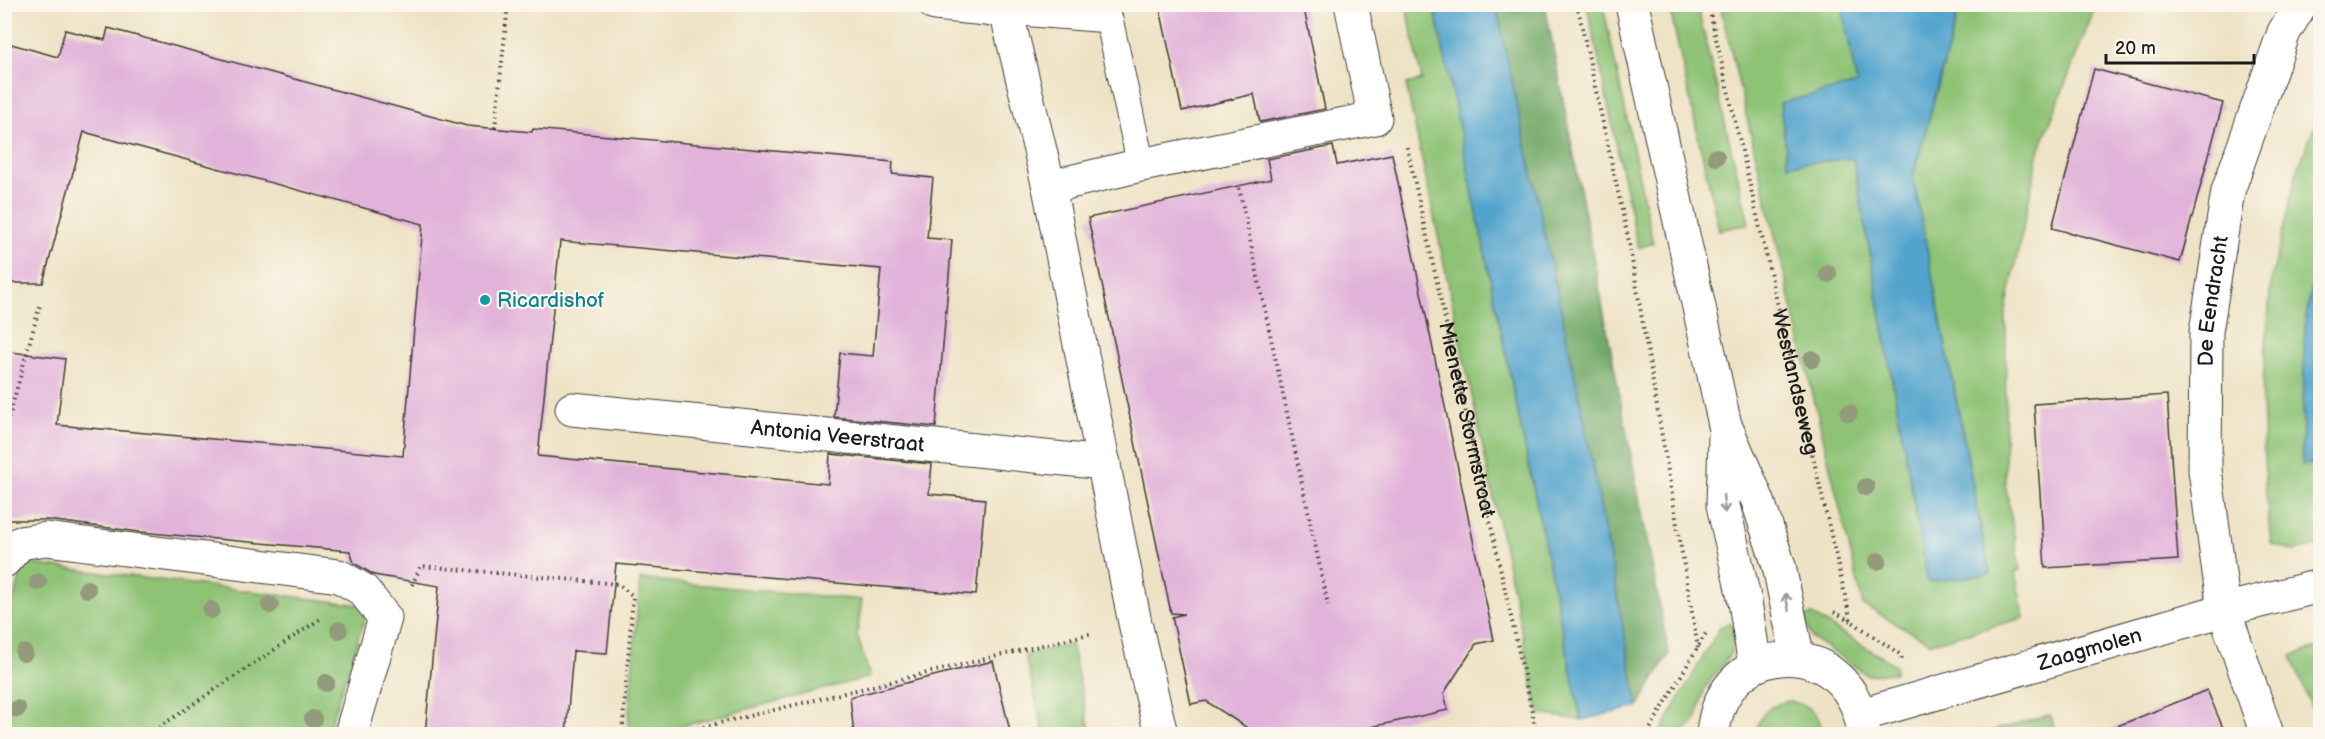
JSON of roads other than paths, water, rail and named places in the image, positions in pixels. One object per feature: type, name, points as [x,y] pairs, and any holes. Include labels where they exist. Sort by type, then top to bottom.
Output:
[{"type":"street","points":[[935,4],[1006,11],[1049,187],[1135,623],[1161,735]]},
{"type":"street","points":[[1049,187],[1141,165],[1376,118],[1352,4]]},
{"type":"street","points":[[1632,4],[1725,425],[1758,501],[1779,566],[1798,659]]},
{"type":"street","name":"De Eendracht","points":[[2267,735],[2224,610],[2205,470],[2206,332],[2228,191],[2284,32],[2301,4]]},
{"type":"street","name":"Antonia Veerstraat","points":[[572,409],[1104,463]]},
{"type":"street","points":[[1725,425],[1723,505],[1745,602],[1755,666]]},
{"type":"street","points":[[4,561],[20,543],[46,539],[339,576],[363,590],[385,618],[351,735]]},
{"type":"street","name":"Zaagmolen","points":[[1863,725],[1918,698],[2224,610],[2320,586]]},
{"type":"street","points":[[1713,735],[1714,716],[1723,696],[1737,678],[1755,666],[1769,661],[1798,659],[1815,663],[1844,683],[1855,698],[1863,725]]},
{"type":"lane","points":[[1006,11],[1109,19],[1141,165]]},
{"type":"water","points":[[1434,5],[1496,5],[1582,409],[1638,707],[1581,720]]},
{"type":"water","points":[[1842,5],[1960,5],[1913,177],[1990,574],[1928,582],[1853,158],[1788,165],[1780,103],[1857,84]]},
{"type":"water","points":[[2320,250],[2320,463],[2302,465],[2305,321]]},
{"type":"place","name":"Ricardishof","points":[[485,300]]}]
